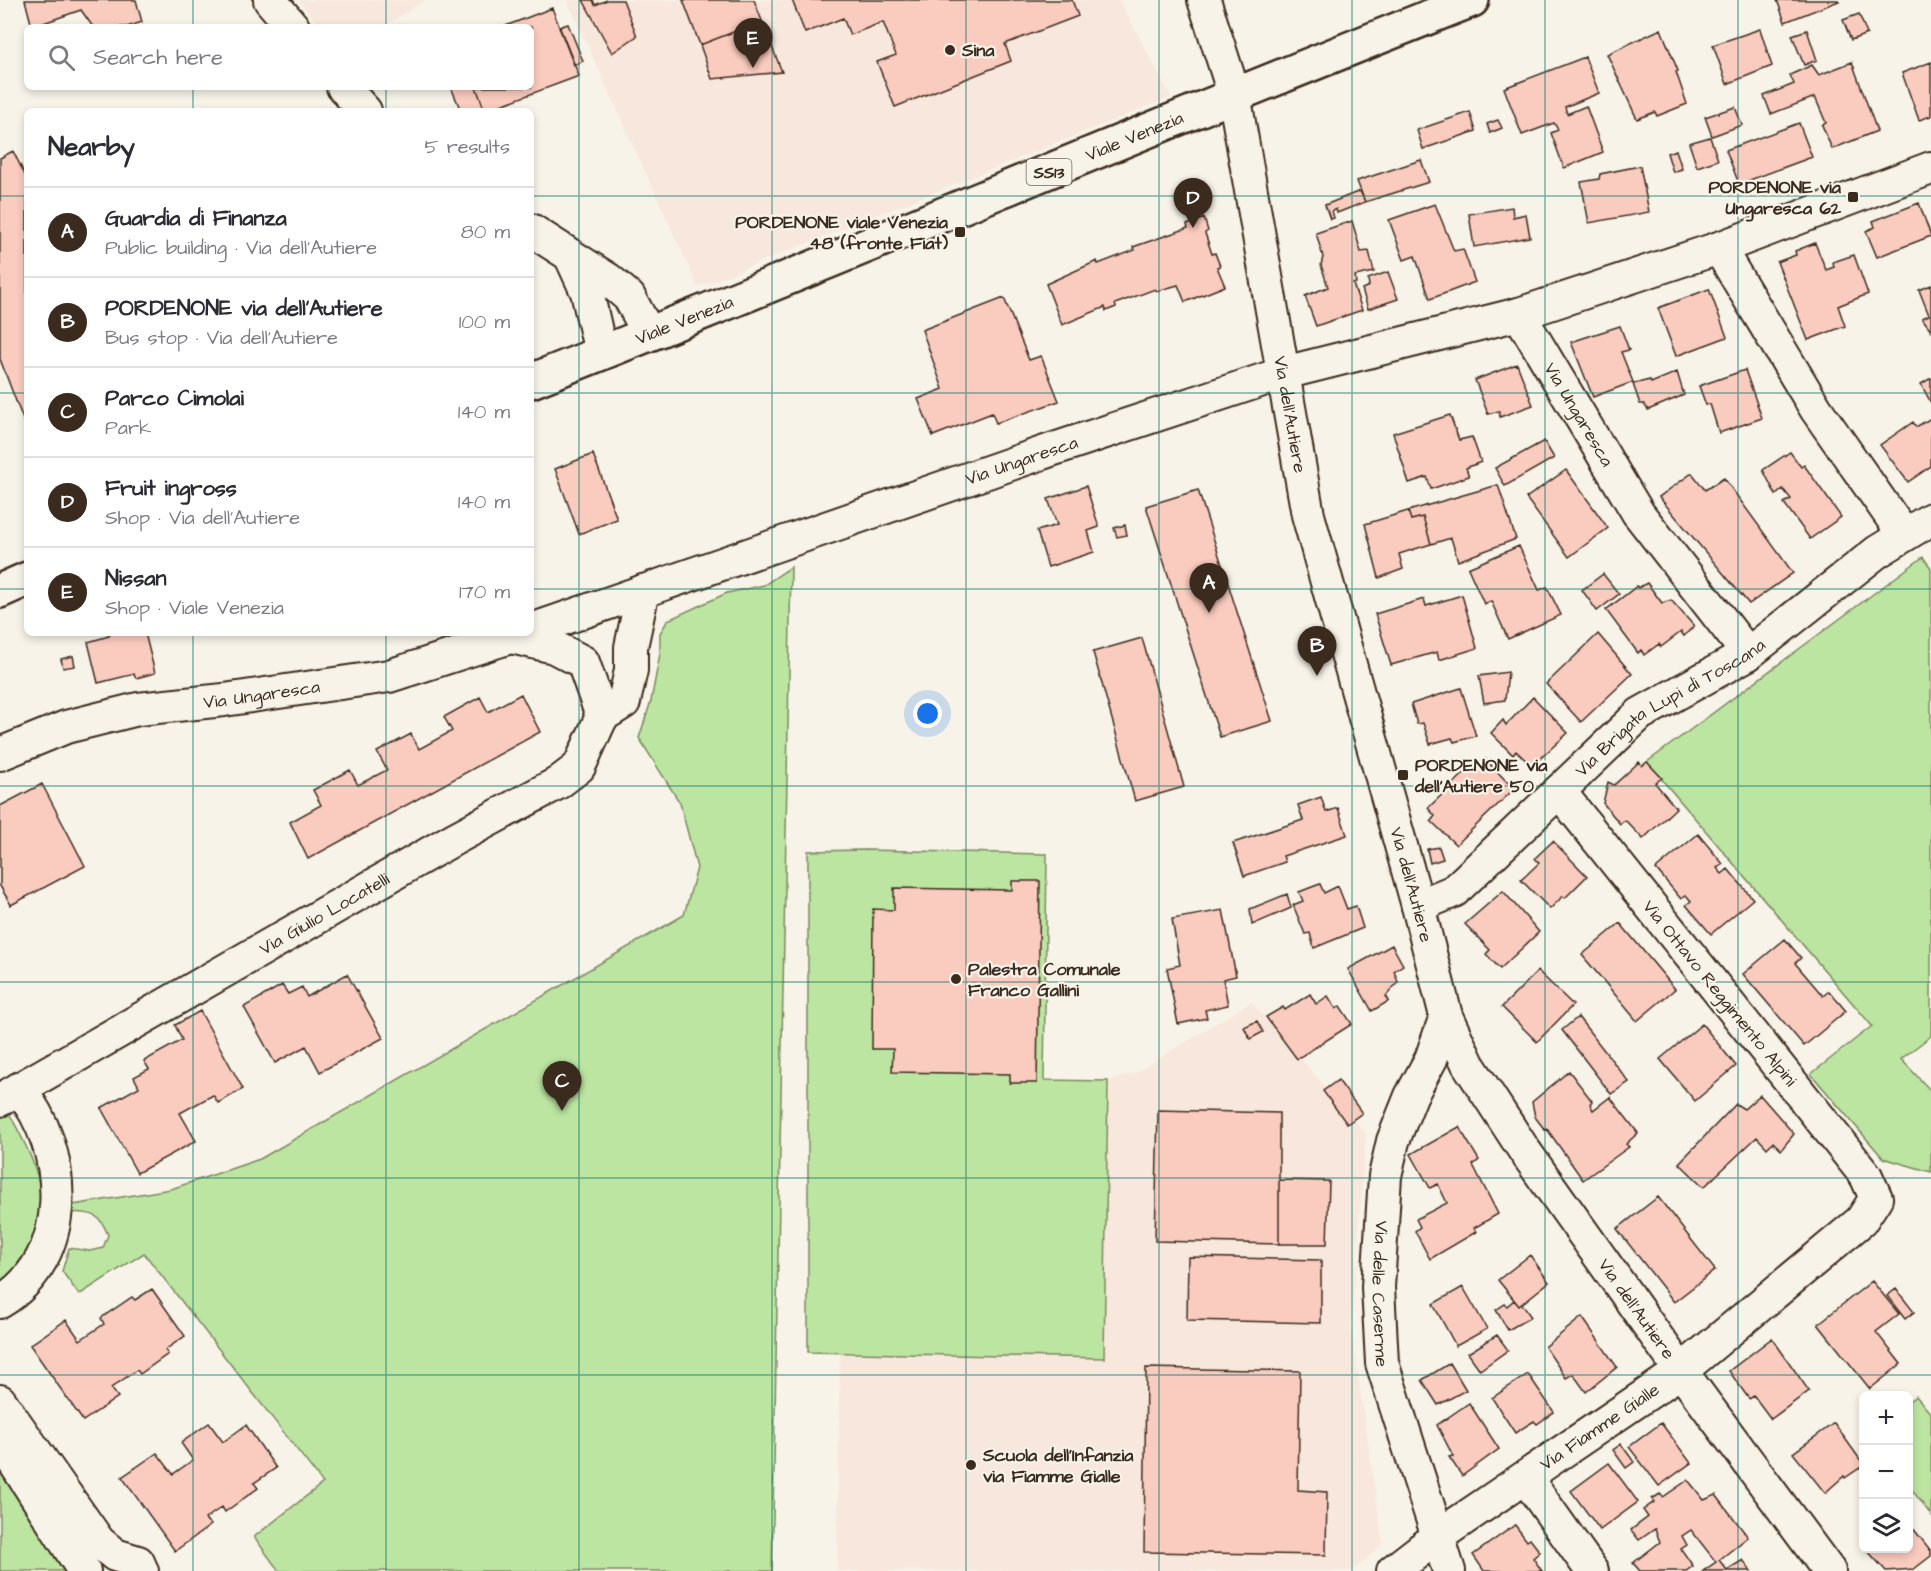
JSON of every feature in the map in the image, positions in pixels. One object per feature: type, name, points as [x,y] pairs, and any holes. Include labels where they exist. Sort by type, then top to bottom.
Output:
[{"type":"main road","name":"Viale Venezia","points":[[534,380],[874,245],[1234,94],[1472,0]]},
{"type":"main road","points":[[0,591],[24,580]]},
{"type":"street","points":[[270,0],[290,24]]},
{"type":"street","name":"Via dell'Autiere","points":[[1204,0],[1234,94],[1308,515],[1418,906],[1446,1016],[1468,1064],[1524,1150],[1681,1371],[1829,1571]]},
{"type":"street","points":[[347,90],[362,108]]},
{"type":"street","name":"Via Ungaresca","points":[[534,629],[1051,450],[1284,373],[1519,314],[1719,248],[1931,168]]},
{"type":"street","points":[[534,232],[609,280],[629,297],[649,334]]},
{"type":"street","points":[[1719,248],[1816,409],[1904,535]]},
{"type":"street","points":[[572,257],[587,292],[601,353]]},
{"type":"street","name":"Via Ungaresca","points":[[1519,314],[1638,513],[1748,654]]},
{"type":"street","name":"Via Brigata Lupi di Toscana","points":[[1418,906],[1454,891],[1640,714],[1748,654],[1877,552],[1931,519]]},
{"type":"street","points":[[593,608],[583,662],[602,716],[624,702],[631,670],[631,647],[643,591]]},
{"type":"street","points":[[593,608],[631,647]]},
{"type":"street","name":"Via Ungaresca","points":[[0,754],[66,727],[138,709],[224,700],[389,676],[513,636]]},
{"type":"street","points":[[529,636],[583,662]]},
{"type":"street","name":"Via Giulio Locatelli","points":[[9,1095],[454,839],[558,783],[579,767],[602,716]]},
{"type":"street","name":"Via Ottavo Reggimento Alpini","points":[[1559,791],[1866,1176],[1876,1198]]},
{"type":"street","name":"Via delle Caserme","points":[[1446,1016],[1431,1059],[1411,1096],[1393,1141],[1385,1176],[1378,1287],[1382,1363],[1449,1571]]},
{"type":"street","name":"Via Giulio Locatelli","points":[[0,1302],[29,1278],[43,1257],[56,1221],[58,1189],[52,1154],[33,1106],[9,1095]]},
{"type":"street","name":"Via Fiamme Gialle","points":[[1393,1571],[1437,1537],[1681,1371],[1861,1221],[1876,1198]]},
{"type":"street","points":[[0,1401],[99,1542],[115,1555],[138,1562],[142,1571]]},
{"type":"street","points":[[0,1440],[84,1571]]},
{"type":"street","points":[[1526,1478],[1592,1571]]},
{"type":"shaded area","points":[[299,0],[425,0],[388,24],[318,24]]},
{"type":"shaded area","name":"Sina","points":[[567,0],[1119,0],[1171,97],[698,287]]},
{"type":"shaded area","points":[[1251,1002],[1366,1134],[1351,1328],[1383,1544],[1352,1571],[837,1571],[840,1353],[1104,1358],[1108,1081],[1135,1073]]},
{"type":"green space","points":[[1923,557],[1931,568],[1931,1036],[1901,1059],[1931,1091],[1931,1172],[1883,1158],[1811,1074],[1872,1026],[1647,762]]},
{"type":"green space","points":[[791,567],[772,1571],[279,1571],[254,1537],[323,1483],[144,1253],[79,1295],[62,1271],[69,1248],[90,1251],[103,1248],[108,1235],[97,1217],[88,1213],[67,1212],[67,1206],[171,1189],[260,1159],[684,915],[697,868],[680,803],[639,738],[651,701],[660,654],[660,633],[668,620],[727,593],[764,585]]},
{"type":"green space","points":[[808,851],[1047,854],[1044,1080],[1108,1081],[1104,1358],[808,1352]]},
{"type":"green space","points":[[6,1107],[24,1141],[37,1175],[41,1209],[29,1246],[13,1270],[0,1282],[0,1111]]},
{"type":"green space","points":[[1916,1396],[1931,1414],[1931,1515],[1913,1491],[1913,1398]]},
{"type":"green space","points":[[0,1465],[73,1571],[0,1571]]},
{"type":"building","points":[[25,0],[136,0],[142,22],[91,24],[81,10],[41,24],[31,24]]},
{"type":"building","points":[[583,0],[593,0],[595,5],[607,0],[623,0],[637,36],[612,53]]},
{"type":"building","points":[[683,0],[754,0],[762,21],[700,45]]},
{"type":"building","name":"Sina","points":[[792,0],[1072,0],[1078,16],[1005,44],[1011,61],[895,107],[877,62],[896,55],[883,22],[850,35],[843,18],[805,33]]},
{"type":"building","points":[[1777,0],[1838,0],[1839,1],[1785,22]]},
{"type":"building","points":[[552,8],[579,76],[493,108],[484,108],[477,90],[534,90],[534,24],[511,24]]},
{"type":"building","points":[[1859,14],[1867,34],[1851,40],[1843,20]]},
{"type":"building","points":[[762,21],[782,72],[712,79],[700,45]]},
{"type":"building","points":[[568,24],[583,61],[574,65],[559,27]]},
{"type":"building","points":[[1661,29],[1678,71],[1676,72],[1687,104],[1657,116],[1655,112],[1637,119],[1607,54]]},
{"type":"building","points":[[1760,29],[1772,66],[1727,84],[1713,45]]},
{"type":"building","points":[[1807,30],[1817,60],[1804,65],[1792,35]]},
{"type":"building","points":[[1585,57],[1599,93],[1565,107],[1567,114],[1586,106],[1603,152],[1564,168],[1551,133],[1558,130],[1554,123],[1522,135],[1504,88]]},
{"type":"building","points":[[1852,62],[1877,131],[1832,149],[1822,125],[1826,123],[1815,97],[1771,114],[1764,96],[1794,84],[1790,75],[1812,65],[1819,75]]},
{"type":"building","points":[[1931,62],[1931,116],[1919,120],[1902,73]]},
{"type":"building","points":[[452,90],[477,90],[484,108],[460,108]]},
{"type":"building","points":[[1735,107],[1742,125],[1712,136],[1705,117]]},
{"type":"building","points":[[1470,112],[1476,131],[1423,149],[1417,130]]},
{"type":"building","points":[[1498,120],[1502,128],[1490,133],[1487,124]]},
{"type":"building","points":[[1799,123],[1812,157],[1739,184],[1726,150]]},
{"type":"building","points":[[1710,137],[1718,160],[1697,167],[1689,143]]},
{"type":"building","points":[[1676,150],[1682,169],[1673,172],[1667,153]]},
{"type":"building","points":[[13,151],[24,173],[24,422],[0,359],[0,158]]},
{"type":"building","points":[[1421,160],[1429,182],[1365,202],[1357,181]]},
{"type":"building","points":[[1640,166],[1649,212],[1589,223],[1581,182],[1599,179],[1600,174]]},
{"type":"building","points":[[1360,191],[1365,202],[1337,213],[1336,209],[1332,211],[1334,218],[1330,219],[1325,205]]},
{"type":"building","points":[[1919,203],[1931,236],[1877,257],[1866,231],[1875,227],[1873,221]]},
{"type":"building","points":[[1435,204],[1454,251],[1463,249],[1475,282],[1430,299],[1415,256],[1404,260],[1389,220]]},
{"type":"building","points":[[1512,207],[1513,217],[1526,214],[1530,237],[1474,247],[1469,214]]},
{"type":"building","points":[[1204,218],[1208,231],[1205,233],[1212,254],[1215,253],[1220,266],[1217,267],[1225,286],[1185,302],[1178,285],[1157,291],[1155,289],[1115,304],[1116,307],[1106,311],[1105,307],[1062,325],[1046,284],[1097,261],[1098,264],[1135,250],[1133,247],[1188,228],[1187,225]]},
{"type":"building","points":[[1352,221],[1361,252],[1369,251],[1374,272],[1355,276],[1356,283],[1353,284],[1362,310],[1316,326],[1305,296],[1328,287],[1321,265],[1323,257],[1316,233]]},
{"type":"building","points":[[1815,243],[1826,270],[1834,267],[1833,262],[1854,255],[1868,294],[1838,306],[1845,326],[1808,340],[1777,262],[1796,255],[1795,251]]},
{"type":"building","points":[[1388,272],[1398,299],[1368,309],[1362,289],[1369,286],[1368,279]]},
{"type":"building","points":[[1931,285],[1931,330],[1922,318],[1929,315],[1919,290]]},
{"type":"building","points":[[1709,289],[1727,337],[1676,356],[1658,308]]},
{"type":"building","points":[[1004,298],[1029,360],[1041,356],[1059,401],[996,423],[992,413],[933,436],[918,399],[943,389],[922,330]]},
{"type":"building","points":[[1620,326],[1629,350],[1621,352],[1633,382],[1593,397],[1571,342]]},
{"type":"building","points":[[1517,364],[1533,405],[1500,417],[1499,411],[1488,414],[1475,380]]},
{"type":"building","points":[[1745,370],[1762,418],[1719,433],[1710,404],[1706,405],[1699,386]]},
{"type":"building","points":[[1677,372],[1684,395],[1648,410],[1644,404],[1640,404],[1633,384],[1650,380],[1651,383]]},
{"type":"building","points":[[1931,378],[1931,403],[1921,384]]},
{"type":"building","points":[[1450,415],[1459,440],[1472,437],[1481,462],[1466,468],[1469,476],[1431,489],[1427,477],[1409,483],[1393,433]]},
{"type":"building","points":[[1931,418],[1931,466],[1908,482],[1880,445],[1913,422],[1916,427]]},
{"type":"building","points":[[1544,441],[1554,458],[1505,486],[1495,468]]},
{"type":"building","points":[[1790,452],[1801,467],[1804,465],[1841,517],[1810,539],[1784,503],[1791,499],[1783,489],[1776,495],[1763,470]]},
{"type":"building","points":[[593,454],[617,519],[579,534],[555,469]]},
{"type":"building","points":[[1566,470],[1608,528],[1569,557],[1526,498]]},
{"type":"building","points":[[1692,473],[1705,490],[1724,478],[1793,573],[1749,604],[1659,497]]},
{"type":"building","points":[[1498,485],[1516,539],[1458,561],[1451,538],[1431,544],[1423,517],[1411,520],[1408,511]]},
{"type":"building","points":[[1086,486],[1099,527],[1088,531],[1094,552],[1048,567],[1037,531],[1057,525],[1048,499]]},
{"type":"building","points":[[1198,490],[1272,721],[1220,737],[1146,506]]},
{"type":"building","points":[[1408,511],[1411,520],[1423,517],[1431,544],[1399,554],[1403,569],[1379,578],[1365,524]]},
{"type":"building","points":[[1125,525],[1127,535],[1117,537],[1114,528]]},
{"type":"building","points":[[1519,546],[1539,590],[1547,587],[1561,615],[1508,639],[1491,601],[1484,604],[1468,568]]},
{"type":"building","points":[[1603,574],[1619,594],[1597,611],[1582,590]]},
{"type":"building","points":[[1647,583],[1662,603],[1671,600],[1694,626],[1684,636],[1681,632],[1661,647],[1659,644],[1644,655],[1641,650],[1638,653],[1606,610],[1637,586],[1638,588]]},
{"type":"building","points":[[1462,595],[1477,648],[1439,660],[1437,652],[1391,665],[1375,614],[1424,599],[1426,606]]},
{"type":"building","points":[[1598,634],[1632,674],[1581,722],[1546,684]]},
{"type":"building","points":[[109,636],[146,636],[155,673],[136,678],[134,674],[98,683],[88,642]]},
{"type":"building","points":[[1142,638],[1184,787],[1135,801],[1093,652]]},
{"type":"building","points":[[73,656],[75,666],[63,668],[61,659]]},
{"type":"building","points":[[1508,672],[1505,700],[1484,703],[1479,676]]},
{"type":"building","points":[[1461,688],[1476,736],[1454,742],[1452,738],[1430,744],[1423,723],[1417,724],[1411,704]]},
{"type":"building","points":[[521,694],[540,732],[308,859],[290,822],[321,805],[313,790],[350,770],[358,785],[387,770],[377,752],[411,734],[419,749],[452,731],[444,717],[480,697],[488,712]]},
{"type":"building","points":[[1533,697],[1568,733],[1532,766],[1516,751],[1513,755],[1491,733],[1503,720],[1506,725]]},
{"type":"building","points":[[1485,759],[1514,789],[1456,845],[1431,821],[1435,816],[1428,808],[1475,763],[1478,766]]},
{"type":"building","points":[[1639,762],[1642,766],[1647,762],[1662,778],[1655,783],[1676,808],[1643,839],[1625,820],[1620,824],[1603,803],[1608,782],[1614,785]]},
{"type":"building","points":[[42,784],[85,866],[11,905],[0,886],[0,806]]},
{"type":"building","points":[[1321,797],[1326,812],[1338,808],[1347,835],[1283,856],[1285,862],[1244,876],[1233,843],[1303,820],[1298,805]]},
{"type":"building","points":[[1698,834],[1723,864],[1717,868],[1722,874],[1728,869],[1753,899],[1711,934],[1686,905],[1691,901],[1686,895],[1681,899],[1656,869]]},
{"type":"building","points":[[1553,841],[1587,876],[1550,909],[1521,880],[1539,863],[1535,858]]},
{"type":"building","points":[[1439,847],[1443,859],[1430,863],[1427,849]]},
{"type":"building","name":"Palestra Comunale Franco Gallini","points":[[1012,881],[1040,881],[1037,1083],[1010,1083],[1010,1074],[892,1072],[893,1049],[872,1049],[873,909],[894,910],[894,888],[1012,890]]},
{"type":"building","points":[[1320,884],[1324,893],[1338,886],[1347,909],[1356,906],[1363,928],[1314,948],[1310,933],[1305,934],[1293,905],[1303,901],[1299,892]]},
{"type":"building","points":[[1503,891],[1539,932],[1500,969],[1486,954],[1490,950],[1465,924]]},
{"type":"building","points":[[1287,894],[1291,908],[1252,925],[1250,909]]},
{"type":"building","points":[[1223,910],[1236,976],[1223,979],[1228,1005],[1205,1010],[1207,1018],[1178,1024],[1167,968],[1180,965],[1172,919]]},
{"type":"building","points":[[1620,923],[1675,989],[1637,1021],[1582,955]]},
{"type":"building","points":[[1785,939],[1801,958],[1795,963],[1823,996],[1829,991],[1846,1011],[1804,1046],[1743,974]]},
{"type":"building","points":[[1392,945],[1403,965],[1394,971],[1398,982],[1386,996],[1389,1001],[1372,1011],[1348,969]]},
{"type":"building","points":[[1538,971],[1573,1005],[1537,1042],[1502,1007]]},
{"type":"building","points":[[347,974],[383,1038],[320,1072],[306,1046],[275,1063],[244,1007],[282,985],[288,994],[302,987],[307,997]]},
{"type":"building","points":[[1310,994],[1316,1004],[1328,996],[1336,1009],[1340,1006],[1352,1024],[1297,1059],[1266,1017],[1283,1007],[1285,1010]]},
{"type":"building","points":[[200,1011],[243,1089],[218,1103],[213,1095],[180,1113],[196,1141],[137,1173],[101,1108],[139,1087],[134,1077],[149,1069],[144,1061],[182,1040],[175,1025]]},
{"type":"building","points":[[1578,1017],[1629,1082],[1611,1094],[1562,1030]]},
{"type":"building","points":[[1257,1021],[1263,1032],[1250,1039],[1244,1027]]},
{"type":"building","points":[[1702,1024],[1736,1066],[1695,1101],[1660,1059]]},
{"type":"building","points":[[1569,1071],[1592,1101],[1590,1104],[1593,1110],[1610,1097],[1638,1133],[1626,1144],[1629,1147],[1583,1180],[1547,1129],[1545,1130],[1535,1117],[1532,1102]]},
{"type":"building","points":[[1338,1080],[1362,1113],[1347,1124],[1323,1091]]},
{"type":"building","points":[[1760,1095],[1794,1134],[1781,1150],[1773,1142],[1767,1148],[1757,1137],[1704,1187],[1679,1163],[1736,1104],[1744,1109]]},
{"type":"building","points":[[1158,1110],[1279,1113],[1279,1244],[1155,1241]]},
{"type":"building","points":[[1459,1127],[1479,1160],[1473,1165],[1498,1214],[1474,1228],[1476,1232],[1430,1259],[1415,1231],[1420,1227],[1416,1219],[1447,1203],[1438,1184],[1430,1188],[1411,1154]]},
{"type":"building","points":[[1279,1180],[1329,1181],[1327,1244],[1279,1244]]},
{"type":"building","points":[[1658,1197],[1715,1270],[1674,1302],[1617,1229]]},
{"type":"building","points":[[1530,1255],[1549,1282],[1519,1306],[1498,1280]]},
{"type":"building","points":[[1188,1257],[1321,1260],[1321,1323],[1187,1320]]},
{"type":"building","points":[[1872,1281],[1899,1314],[1876,1332],[1901,1364],[1870,1389],[1818,1324]]},
{"type":"building","points":[[1463,1287],[1487,1329],[1456,1346],[1433,1304]]},
{"type":"building","points":[[152,1289],[185,1336],[165,1350],[168,1354],[140,1374],[137,1370],[111,1388],[118,1397],[83,1421],[30,1345],[66,1320],[80,1340],[104,1324],[101,1318],[132,1297],[135,1300]]},
{"type":"building","points":[[1896,1289],[1914,1312],[1905,1319],[1887,1296]]},
{"type":"building","points":[[1514,1300],[1519,1306],[1522,1304],[1531,1317],[1508,1330],[1496,1310],[1505,1304],[1507,1306]]},
{"type":"building","points":[[1582,1317],[1617,1367],[1586,1392],[1573,1374],[1566,1378],[1545,1347]]},
{"type":"building","points":[[1497,1335],[1508,1350],[1480,1370],[1468,1353]]},
{"type":"building","points":[[1772,1338],[1809,1391],[1771,1419],[1754,1396],[1749,1399],[1729,1371]]},
{"type":"building","points":[[1450,1363],[1466,1390],[1438,1405],[1422,1380]]},
{"type":"building","points":[[1146,1368],[1300,1371],[1298,1490],[1327,1492],[1326,1555],[1144,1552]]},
{"type":"building","points":[[1528,1374],[1554,1412],[1537,1424],[1534,1421],[1515,1433],[1492,1398]]},
{"type":"building","points":[[1469,1403],[1499,1449],[1462,1476],[1449,1457],[1453,1456],[1437,1425]]},
{"type":"building","points":[[209,1423],[223,1442],[246,1425],[276,1468],[254,1483],[258,1488],[225,1512],[222,1507],[205,1519],[211,1525],[175,1551],[122,1477],[157,1453],[173,1474],[193,1460],[181,1443]]},
{"type":"building","points":[[1661,1423],[1691,1463],[1659,1486],[1629,1447]]},
{"type":"building","points":[[1834,1423],[1859,1458],[1859,1468],[1845,1478],[1844,1476],[1825,1493],[1793,1453]]},
{"type":"building","points":[[1621,1444],[1634,1462],[1626,1468],[1613,1450]]},
{"type":"building","points":[[1609,1463],[1638,1502],[1600,1530],[1571,1491]]},
{"type":"building","points":[[1688,1480],[1704,1500],[1716,1495],[1748,1537],[1719,1560],[1727,1570],[1743,1560],[1751,1571],[1703,1571],[1716,1562],[1691,1530],[1682,1536],[1687,1545],[1681,1549],[1693,1566],[1686,1571],[1640,1571],[1633,1563],[1660,1542],[1655,1529],[1639,1540],[1631,1530],[1648,1517],[1643,1510],[1654,1502],[1652,1499],[1660,1494],[1663,1497]]},
{"type":"building","points":[[1515,1525],[1527,1541],[1530,1539],[1540,1552],[1533,1558],[1542,1571],[1484,1571],[1473,1555]]},
{"type":"building","points":[[1913,1528],[1931,1551],[1931,1556],[1914,1569],[1886,1571],[1870,1553],[1913,1553]]},
{"type":"place","name":"Sina","points":[[950,50]]},
{"type":"place","name":"Nissan","points":[[753,68]]},
{"type":"place","name":"PORDENONE via Ungaresca 62","points":[[1853,197]]},
{"type":"place","name":"Fruit ingross","points":[[1193,228]]},
{"type":"place","name":"PORDENONE viale Venezia 48 (fronte Fiat)","points":[[960,232]]},
{"type":"place","name":"Guardia di Finanza","points":[[1209,613]]},
{"type":"place","name":"PORDENONE via dell'Autiere","points":[[1317,676]]},
{"type":"place","name":"PORDENONE via dell'Autiere 50","points":[[1403,775]]},
{"type":"place","name":"Palestra Comunale Franco Gallini","points":[[956,979]]},
{"type":"place","name":"Parco Cimolai","points":[[562,1111]]},
{"type":"place","name":"Scuola dell'Infanzia via Fiamme Gialle","points":[[971,1465]]}]
